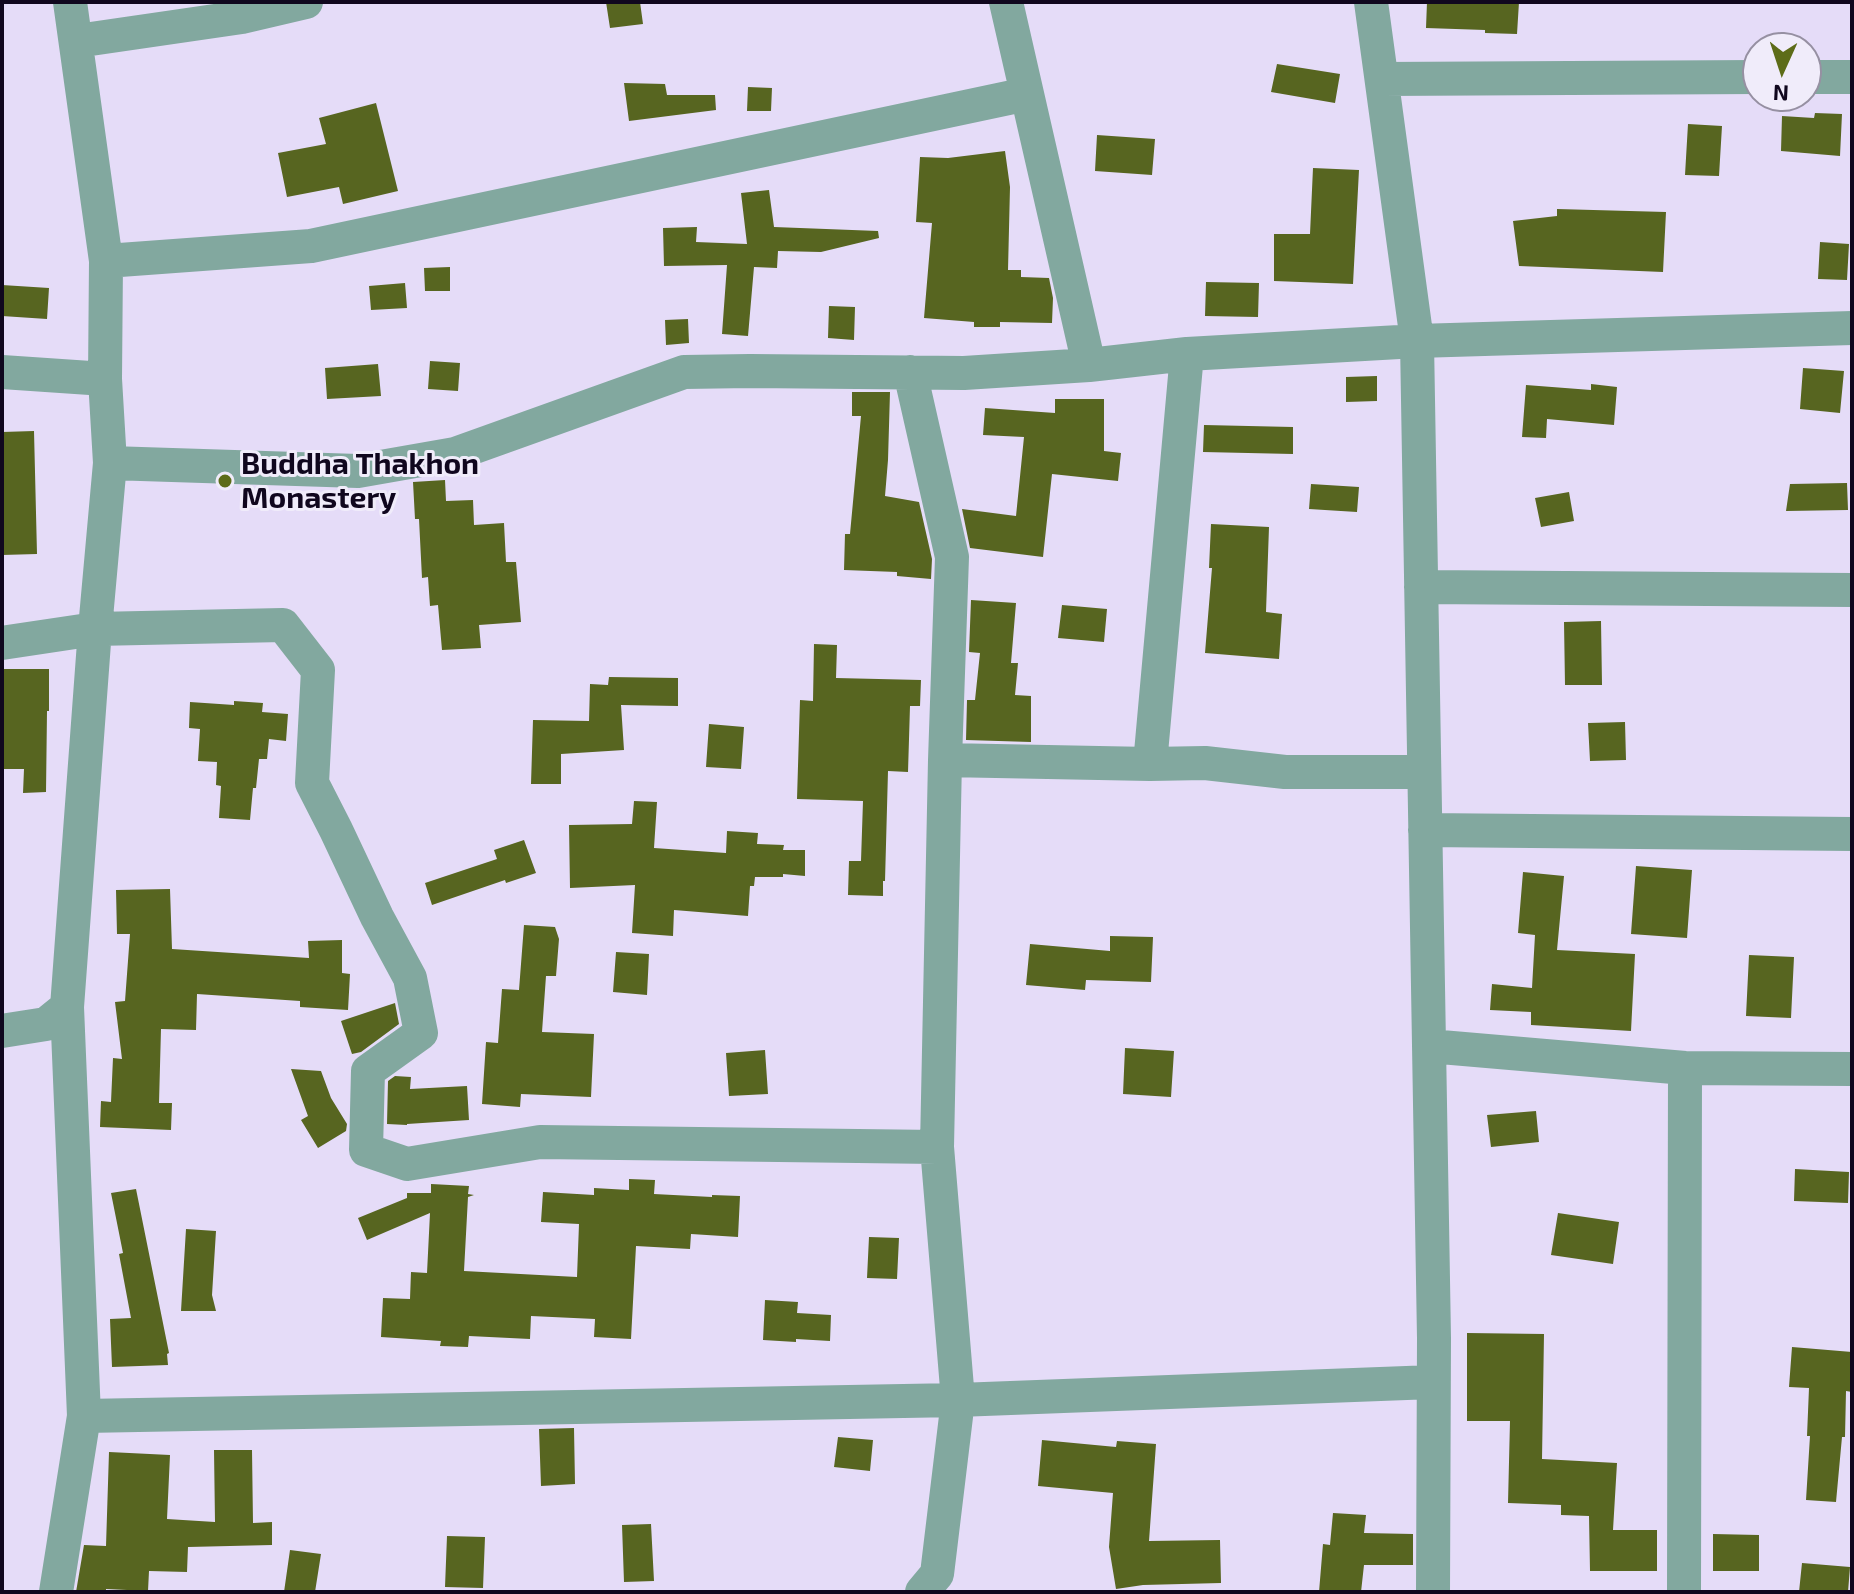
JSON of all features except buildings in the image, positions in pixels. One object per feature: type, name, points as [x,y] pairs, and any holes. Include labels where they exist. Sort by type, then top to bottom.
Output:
[{"type":"street","points":[[56,1592],[84,1416],[67,1007],[110,463],[105,379],[106,261],[70,2]]},
{"type":"street","points":[[77,41],[242,17],[306,2]]},
{"type":"street","points":[[1006,2],[1089,365]]},
{"type":"street","points":[[1371,2],[1417,341],[1429,1046],[1433,1592]]},
{"type":"street","points":[[1382,79],[1742,77]]},
{"type":"street","points":[[1822,77],[1852,77]]},
{"type":"street","points":[[106,261],[311,246],[1027,94]]},
{"type":"street","points":[[110,463],[358,471],[455,454],[684,372],[964,373],[1089,365],[1187,354],[1417,341],[1852,328]]},
{"type":"street","points":[[1150,764],[1187,354]]},
{"type":"street","points":[[2,372],[105,379]]},
{"type":"street","points":[[910,372],[952,557],[937,1147],[958,1400],[937,1574],[922,1592]]},
{"type":"street","points":[[1421,587],[1852,590]]},
{"type":"street","points":[[2,643],[95,629],[283,625],[318,670],[312,783],[410,978],[421,1033],[368,1071],[366,1150],[407,1164],[540,1142],[937,1147]]},
{"type":"street","points":[[945,760],[1205,763],[1285,772],[1424,772]]},
{"type":"street","points":[[1425,830],[1852,834]]},
{"type":"street","points":[[2,1031],[46,1024],[67,1007]]},
{"type":"street","points":[[1429,1046],[1685,1068],[1852,1069]]},
{"type":"street","points":[[1684,1592],[1685,1068]]},
{"type":"street","points":[[84,1416],[958,1400],[1433,1382]]},
{"type":"place","name":"Buddha Thakhon Monastery","points":[[225,481]]}]
